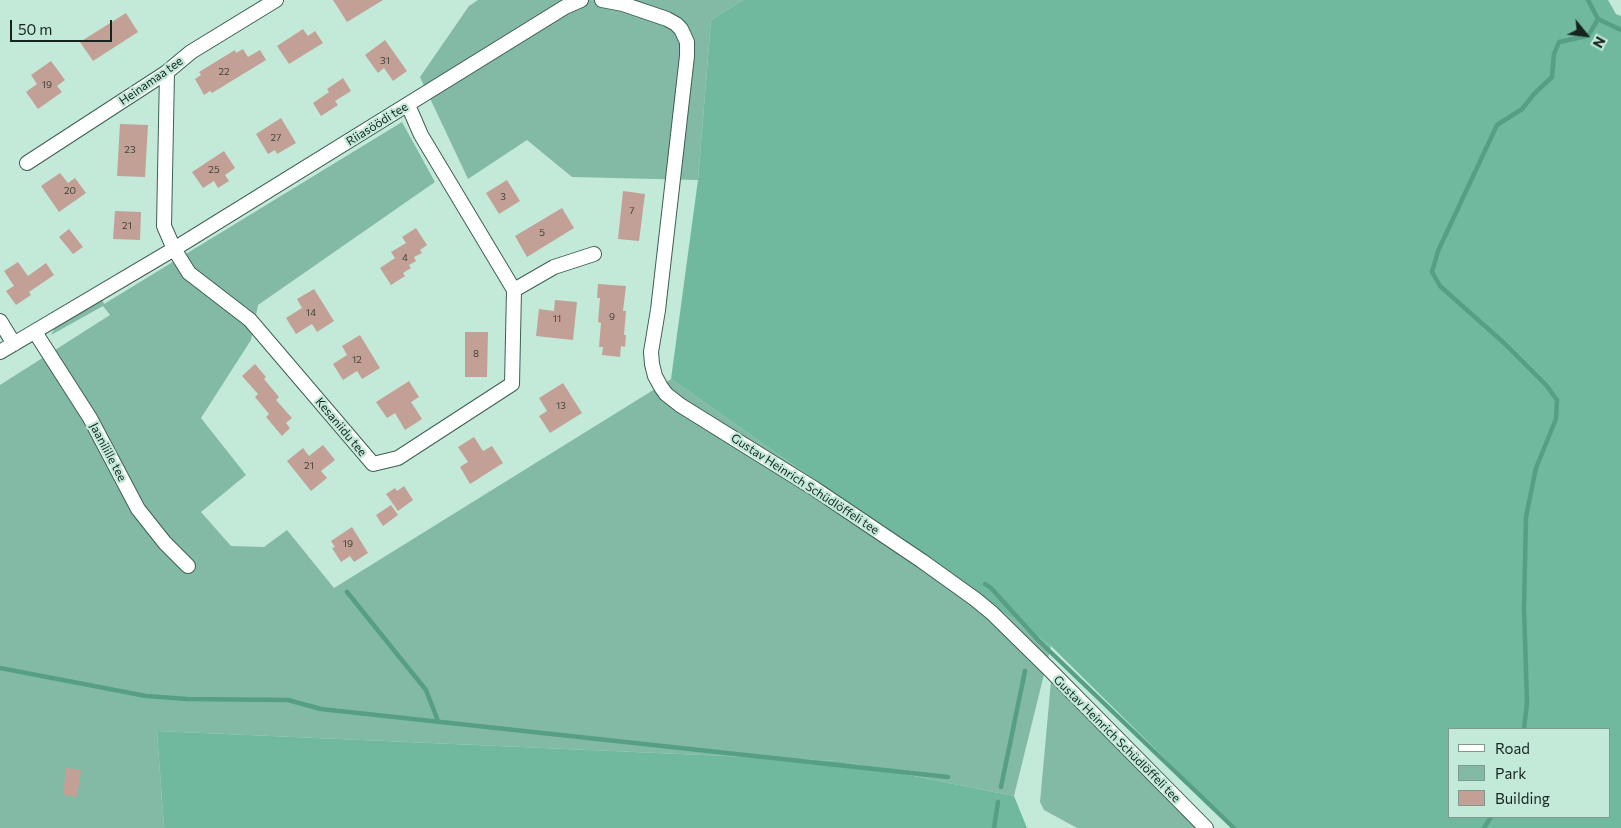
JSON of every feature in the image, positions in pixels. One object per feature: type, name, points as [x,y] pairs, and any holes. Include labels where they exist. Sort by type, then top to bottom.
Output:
[{"type":"street","name":"Heinamaa tee","points":[[27,163],[167,72],[191,52],[276,0]]},
{"type":"street","name":"Riiasöödi tee","points":[[0,352],[174,249],[565,7],[581,0]]},
{"type":"street","name":"Gustav Heinrich Schüdlöffeli tee","points":[[602,0],[623,4],[667,19],[676,24],[687,42],[687,56],[652,352],[653,370],[666,394],[815,489],[922,561],[974,599],[1050,670],[1206,828]]},
{"type":"street","points":[[167,72],[164,226],[174,249]]},
{"type":"street","points":[[408,105],[421,134],[514,290],[554,267],[594,254]]},
{"type":"street","name":"Kesaniidu tee","points":[[174,249],[189,273],[250,320],[373,464],[398,458],[512,384],[514,290]]},
{"type":"street","points":[[0,321],[14,344]]},
{"type":"street","name":"Jaanilille tee","points":[[34,332],[90,418],[138,509],[165,543],[188,566]]},
{"type":"green space","points":[[478,0],[743,0],[711,20],[698,180],[572,177],[527,140],[468,179],[420,77],[469,6]]},
{"type":"green space","points":[[743,0],[1608,0],[1616,14],[1621,16],[1621,828],[1235,828],[1051,646],[671,379],[698,180],[711,20]]},
{"type":"green space","points":[[402,122],[435,182],[258,305],[251,340],[201,418],[246,475],[201,512],[231,546],[264,547],[287,530],[334,588],[671,379],[1051,646],[1014,796],[839,761],[157,731],[164,828],[0,828],[0,385],[110,315],[103,306],[51,335],[55,328],[102,299],[104,304]]},
{"type":"green space","points":[[1051,681],[1199,828],[1077,828],[1044,810],[1040,802]]},
{"type":"green space","points":[[157,731],[839,761],[1014,796],[1027,828],[164,828]]},
{"type":"building","points":[[333,0],[383,0],[347,22]]},
{"type":"building","points":[[126,13],[138,32],[93,61],[80,42]]},
{"type":"building","points":[[303,29],[308,36],[315,31],[323,43],[289,64],[277,46]]},
{"type":"building","points":[[385,40],[407,71],[393,81],[384,68],[378,73],[365,55]]},
{"type":"building","points":[[243,49],[248,57],[260,50],[266,60],[212,93],[210,91],[204,95],[195,79],[201,75],[199,72],[235,50],[236,53]]},
{"type":"building","points":[[51,61],[65,80],[57,86],[62,92],[38,109],[26,92],[37,84],[31,75]]},
{"type":"building","points":[[343,78],[351,91],[335,101],[338,105],[321,116],[313,103],[329,92],[327,89]]},
{"type":"building","points":[[281,118],[296,143],[277,154],[275,150],[268,154],[256,134]]},
{"type":"building","points":[[120,124],[148,125],[145,177],[117,176]]},
{"type":"building","points":[[224,151],[235,168],[225,175],[229,181],[218,188],[214,181],[203,188],[192,172]]},
{"type":"building","points":[[60,173],[68,183],[75,178],[86,193],[59,212],[41,186]]},
{"type":"building","points":[[507,180],[520,201],[499,214],[486,193]]},
{"type":"building","points":[[623,191],[645,194],[639,241],[618,239]]},
{"type":"building","points":[[562,208],[574,228],[527,257],[515,236]]},
{"type":"building","points":[[115,211],[141,212],[140,240],[113,239]]},
{"type":"building","points":[[416,228],[427,245],[420,250],[422,253],[414,257],[416,261],[409,265],[411,268],[403,273],[405,276],[391,285],[380,268],[395,258],[391,252],[406,243],[402,237]]},
{"type":"building","points":[[69,229],[83,247],[73,254],[59,237]]},
{"type":"building","points":[[18,262],[28,276],[46,263],[54,275],[29,292],[31,295],[16,305],[6,291],[14,286],[4,271]]},
{"type":"building","points":[[598,284],[626,286],[623,311],[626,311],[625,347],[621,346],[620,357],[602,355],[603,347],[599,347],[601,323],[598,322],[600,298],[597,298]]},
{"type":"building","points":[[314,289],[334,321],[317,332],[312,324],[296,334],[286,318],[302,308],[297,299]]},
{"type":"building","points":[[555,300],[577,302],[573,340],[536,336],[539,309],[554,311]]},
{"type":"building","points":[[465,332],[488,332],[487,377],[465,377]]},
{"type":"building","points":[[360,335],[380,368],[362,379],[357,371],[343,380],[333,364],[347,355],[342,346]]},
{"type":"building","points":[[255,364],[266,377],[264,379],[279,397],[276,400],[292,418],[286,423],[290,428],[282,436],[266,417],[269,414],[255,397],[258,394],[242,376]]},
{"type":"building","points":[[409,381],[419,397],[411,402],[422,419],[405,430],[395,413],[387,418],[376,402]]},
{"type":"building","points":[[563,383],[582,413],[550,433],[539,416],[547,411],[539,398]]},
{"type":"building","points":[[474,437],[483,451],[492,446],[503,463],[470,484],[460,467],[468,462],[458,447]]},
{"type":"building","points":[[323,445],[335,460],[321,471],[327,478],[311,491],[287,461],[303,448],[309,456]]},
{"type":"building","points":[[404,486],[413,500],[398,511],[386,494],[395,488],[397,491]]},
{"type":"building","points":[[391,505],[398,515],[383,526],[376,515]]},
{"type":"building","points":[[352,527],[368,553],[354,562],[350,556],[341,562],[332,548],[335,547],[331,541]]},
{"type":"building","points":[[66,768],[81,770],[77,797],[63,795]]},
{"type":"waterway","points":[[1588,0],[1598,19]]},
{"type":"waterway","points":[[1591,31],[1598,19],[1621,30]]},
{"type":"waterway","points":[[1524,728],[1527,703],[1524,608],[1526,517],[1536,468],[1556,419],[1557,400],[1546,385],[1504,343],[1440,286],[1432,272],[1438,251],[1497,125],[1522,109],[1534,94],[1552,77],[1554,54],[1559,42],[1589,34]]},
{"type":"waterway","points":[[985,584],[991,588],[1038,640],[1234,828]]},
{"type":"waterway","points":[[347,592],[426,690],[438,721]]},
{"type":"waterway","points":[[0,668],[146,696],[187,699],[288,700],[321,709],[948,777]]},
{"type":"waterway","points":[[1001,787],[1025,671]]},
{"type":"waterway","points":[[994,828],[998,802]]},
{"type":"waterway","points":[[1484,828],[1490,818]]}]
